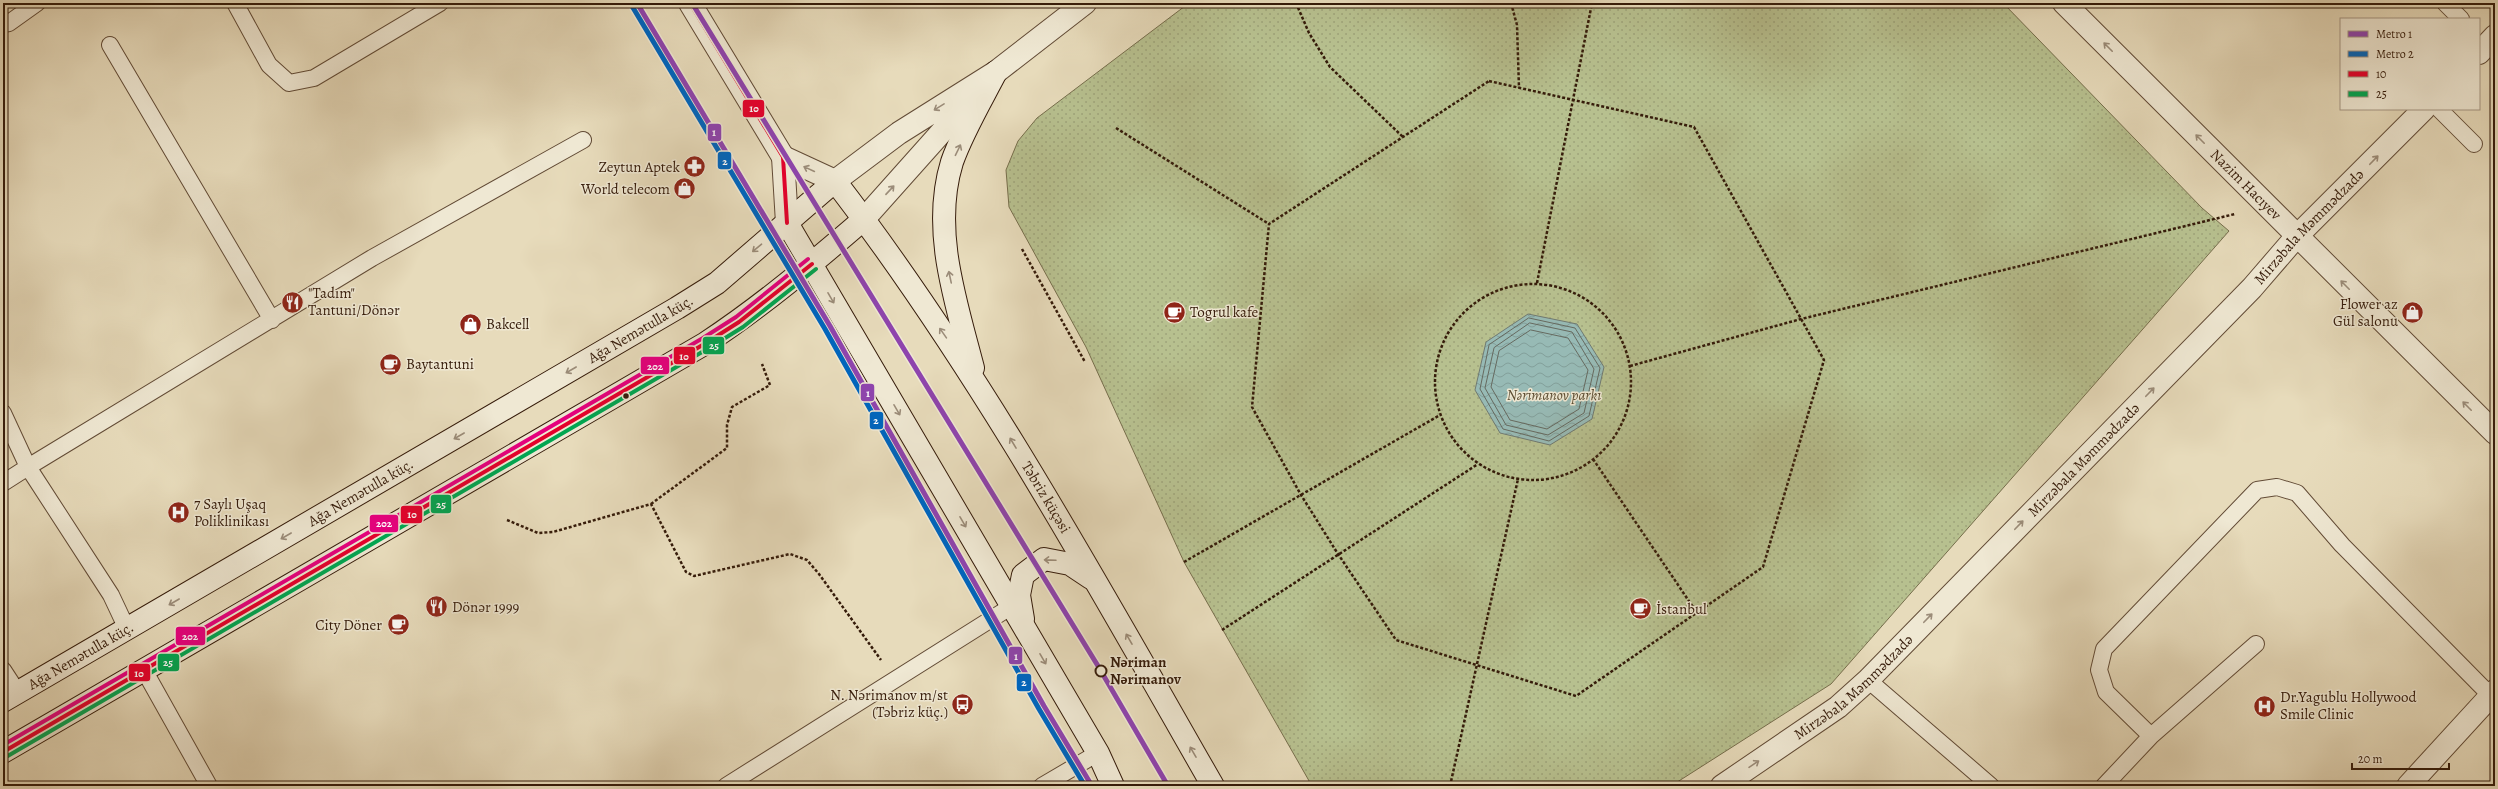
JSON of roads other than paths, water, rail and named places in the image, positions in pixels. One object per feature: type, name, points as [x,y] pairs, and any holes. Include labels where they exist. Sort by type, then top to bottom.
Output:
[{"type":"main road","points":[[690,3],[783,157],[786,223],[812,264],[1098,753],[1113,786]]},
{"type":"main road","points":[[3,752],[706,343],[739,322],[812,264],[864,218],[996,72],[1085,3]]},
{"type":"main road","name":"Nazim Hacıyev","points":[[2064,3],[2495,433]]},
{"type":"main road","points":[[977,382],[947,260],[944,214],[947,183],[953,161],[996,72]]},
{"type":"main road","name":"Ağa Nemətulla küç.","points":[[10,697],[678,308],[717,282],[835,181],[899,133],[996,72]]},
{"type":"main road","name":"Mirzəbala Məmmədzadə","points":[[1722,786],[1838,707],[1868,680],[2252,288],[2296,236],[2423,110]]},
{"type":"main road","points":[[783,157],[835,181]]},
{"type":"main road","name":"Təbriz küçəsi","points":[[835,181],[864,218],[977,382],[1096,583],[1213,786]]},
{"type":"main road","points":[[1025,629],[1019,595],[1023,575],[1044,559],[1070,564],[1096,583]]},
{"type":"main road","points":[[2408,786],[2493,694]]},
{"type":"lane","points":[[3,24],[9,23],[37,3]]},
{"type":"lane","points":[[235,3],[269,65],[289,83],[314,78],[440,3]]},
{"type":"lane","points":[[2445,3],[2460,18]]},
{"type":"lane","points":[[110,45],[272,320]]},
{"type":"lane","points":[[2439,110],[2474,144]]},
{"type":"lane","points":[[3,483],[372,258],[582,140]]},
{"type":"lane","points":[[3,413],[28,467],[110,595],[127,629]]},
{"type":"lane","points":[[2151,736],[2106,692],[2099,670],[2104,649],[2257,490],[2277,487],[2297,493],[2342,545],[2493,694]]},
{"type":"lane","points":[[726,786],[1012,606]]},
{"type":"lane","points":[[2104,786],[2151,736],[2256,644]]},
{"type":"lane","points":[[3,670],[10,697]]},
{"type":"lane","points":[[144,670],[209,786]]},
{"type":"lane","points":[[1868,680],[1991,786]]},
{"type":"lane","points":[[1042,786],[1098,753]]},
{"type":"water","points":[[1528,314],[1577,324],[1604,367],[1592,419],[1550,445],[1500,433],[1475,390],[1486,342]]},
{"type":"metro line","name":"1","points":[[637,3],[830,326],[1044,706],[1092,786]]},
{"type":"metro line","name":"1","points":[[692,3],[1098,666],[1168,786]]},
{"type":"metro line","name":"2","points":[[632,6],[825,329],[1039,709],[1085,786]]},
{"type":"place","name":"Zeytun Aptek","points":[[695,167]]},
{"type":"place","name":"World telecom","points":[[685,189]]},
{"type":"place","name":"\"Tadım\" Tantuni/Dönər","points":[[292,302]]},
{"type":"place","name":"Togrul kafe","points":[[1174,312]]},
{"type":"place","name":"Flower az Gül salonu","points":[[2413,313]]},
{"type":"place","name":"Bakcell","points":[[471,324]]},
{"type":"place","name":"Baytantuni","points":[[390,364]]},
{"type":"place","name":"7 Saylı Uşaq Poliklinikası","points":[[179,513]]},
{"type":"place","name":"Dönər 1999","points":[[437,607]]},
{"type":"place","name":"İstanbul","points":[[1641,609]]},
{"type":"place","name":"City Döner","points":[[398,625]]},
{"type":"place","name":"Nəriman Nərimanov","points":[[1101,671]]},
{"type":"place","name":"N. Nərimanov m/st (Təbriz küç.)","points":[[963,704]]},
{"type":"place","name":"Dr.Yagublu Hollywood Smile Clinic","points":[[2265,706]]},
{"type":"park label","name":"Nərimanov parkı","points":[[1554,395]]}]
